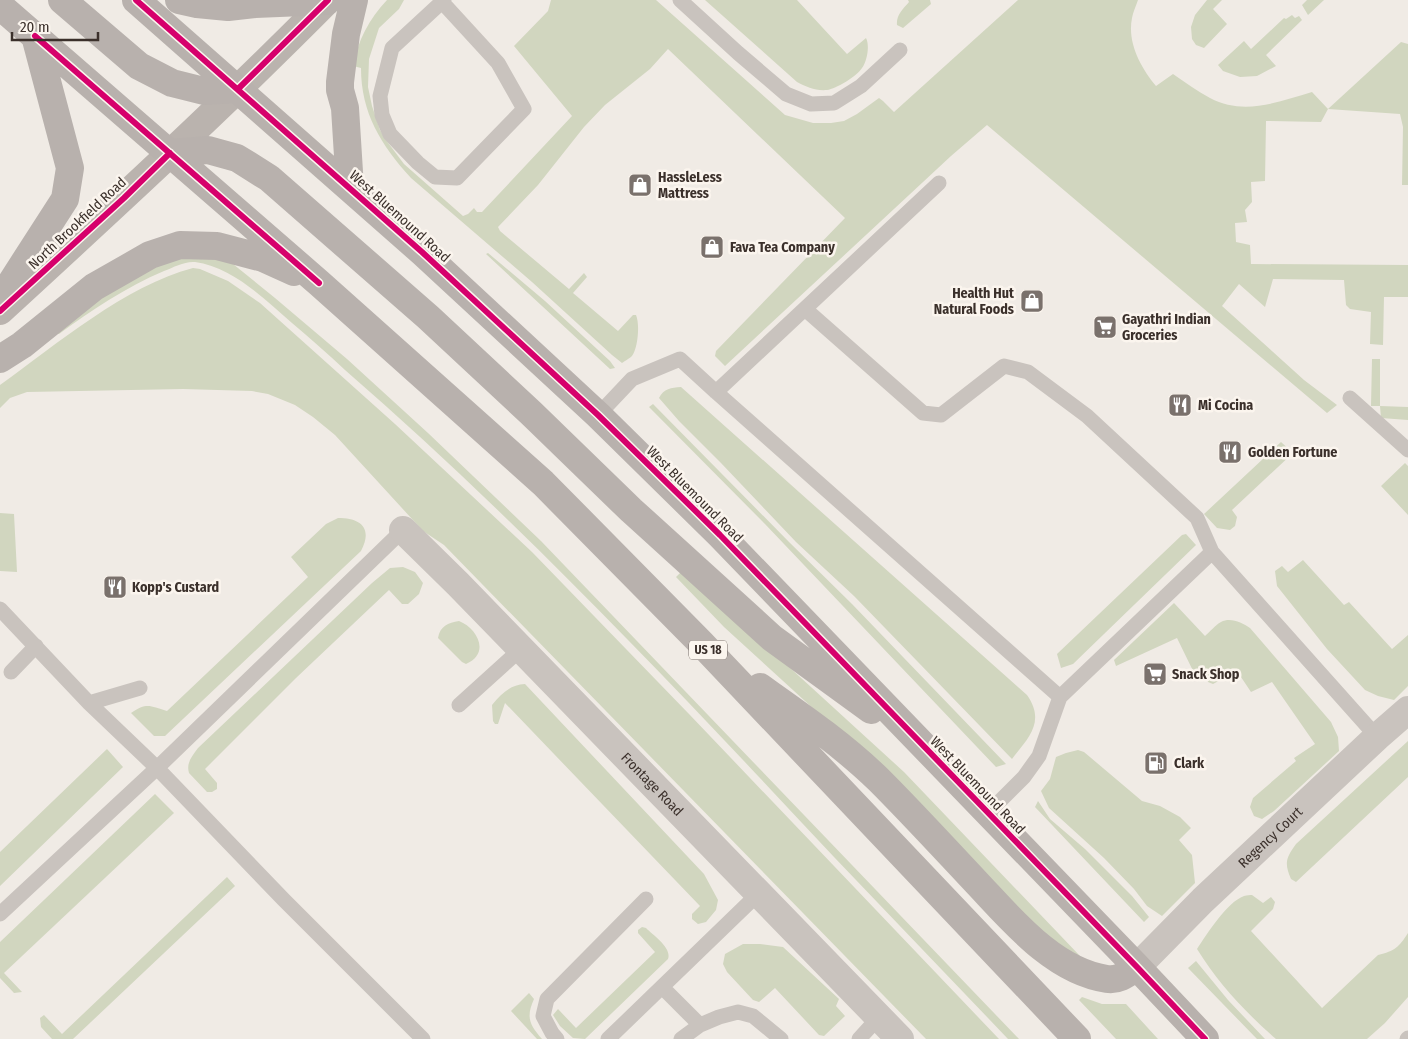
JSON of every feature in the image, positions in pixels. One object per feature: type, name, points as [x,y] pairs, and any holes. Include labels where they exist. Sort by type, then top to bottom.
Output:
[{"type":"main road","points":[[62,0],[139,66],[172,83],[204,91],[238,88]]},
{"type":"main road","name":"West Bluemound Road","points":[[136,0],[422,252],[598,415],[720,535],[1205,1039]]},
{"type":"main road","points":[[179,0],[228,7],[327,0]]},
{"type":"main road","points":[[350,188],[345,108],[340,90],[340,82],[346,34],[354,0]]},
{"type":"main road","name":"US 18","points":[[0,6],[319,282],[543,483],[701,643],[1077,1039]]},
{"type":"main road","points":[[0,300],[65,199],[70,168],[35,36]]},
{"type":"main road","points":[[170,153],[208,150],[237,158],[269,178],[428,317],[631,510],[772,638],[933,756]]},
{"type":"main road","points":[[0,359],[22,345],[94,287],[150,255],[180,245],[218,246],[263,258],[319,282]]},
{"type":"main road","points":[[701,643],[837,744],[878,779],[1015,923],[1045,950],[1082,972],[1108,979],[1120,978],[1137,967]]},
{"type":"street","name":"North Brookfield Road","points":[[0,311],[124,198],[327,0]]},
{"type":"street","name":"Frontage Road","points":[[403,530],[900,1039]]},
{"type":"street","name":"Regency Court","points":[[1137,967],[1203,900],[1408,710]]},
{"type":"lane","points":[[680,0],[786,94],[811,104],[834,103],[862,86],[900,50]]},
{"type":"lane","points":[[443,1],[498,63],[524,109],[457,178],[435,178],[418,164],[390,134],[382,115],[380,96],[392,48],[443,1]]},
{"type":"lane","points":[[716,392],[939,183]]},
{"type":"lane","points":[[805,309],[923,414],[941,415],[1004,366],[1028,372],[1087,416],[1197,518],[1212,552],[1377,737]]},
{"type":"lane","points":[[598,415],[632,379],[680,359],[1060,696]]},
{"type":"lane","points":[[1350,398],[1408,450]]},
{"type":"lane","points":[[0,914],[157,768],[403,530]]},
{"type":"lane","points":[[988,813],[1024,777],[1039,756],[1060,696],[1212,552]]},
{"type":"lane","points":[[0,609],[89,703],[157,768],[416,1036]]},
{"type":"lane","points":[[11,672],[36,646]]},
{"type":"lane","points":[[459,705],[520,649]]},
{"type":"lane","points":[[89,703],[140,688]]},
{"type":"lane","points":[[608,1039],[758,894]]},
{"type":"lane","points":[[558,1039],[552,1033],[543,1016],[547,998],[646,899]]},
{"type":"lane","points":[[662,987],[700,1025]]},
{"type":"lane","points":[[681,1039],[700,1025],[738,1012],[753,1016],[781,1039]]},
{"type":"lane","points":[[859,1039],[879,1017]]},
{"type":"green space","points":[[387,0],[404,0],[399,9],[379,28],[369,59],[368,87],[380,130],[404,164],[463,216],[474,208],[477,212],[482,212],[572,116],[514,46],[548,11],[551,0],[656,0],[785,115],[813,123],[831,123],[844,121],[879,98],[894,112],[1018,0],[1138,0],[1131,27],[1133,46],[1140,63],[1156,86],[1173,74],[1210,98],[1223,103],[1248,107],[1274,103],[1312,92],[1328,109],[1321,122],[1266,121],[1265,181],[1251,182],[1252,202],[1245,210],[1247,222],[1235,223],[1236,242],[1250,245],[1251,264],[1408,265],[1408,297],[1384,297],[1383,345],[1370,344],[1371,312],[1350,309],[1346,305],[1344,280],[1273,279],[1265,307],[1239,284],[1222,306],[1304,380],[1337,405],[1327,413],[987,125],[951,156],[725,366],[715,356],[716,351],[845,218],[668,49],[650,69],[605,105],[584,127],[538,185],[498,227],[500,231],[569,289],[584,273],[587,277],[573,293],[618,331],[633,315],[636,315],[638,330],[636,347],[632,356],[622,363],[532,282],[411,178],[382,141],[369,114],[362,84],[361,68],[353,66],[365,30]]},
{"type":"green space","points":[[705,0],[797,0],[847,54],[866,38],[868,49],[865,61],[856,75],[836,87],[823,90],[808,87],[797,82]]},
{"type":"green space","points":[[908,0],[930,0],[931,4],[903,28],[897,25],[897,21],[900,12],[909,2]]},
{"type":"green space","points":[[1207,0],[1222,0],[1213,9],[1227,24],[1204,48],[1196,45],[1192,39],[1191,27],[1195,15]]},
{"type":"green space","points":[[1307,0],[1324,0],[1308,15],[1302,5]]},
{"type":"green space","points":[[1292,15],[1295,18],[1299,16],[1302,20],[1266,55],[1276,66],[1257,76],[1240,77],[1223,71],[1218,65],[1244,41],[1251,49],[1284,18],[1286,19]]},
{"type":"green space","points":[[1401,42],[1408,44],[1408,185],[1402,185],[1403,127],[1400,114],[1328,109]]},
{"type":"green space","points":[[488,253],[545,301],[610,361],[615,368],[610,369],[486,254]]},
{"type":"green space","points":[[171,258],[218,259],[233,264],[347,359],[428,433],[541,541],[1019,1039],[1008,1039],[716,731],[535,546],[410,427],[247,285],[222,270],[209,265],[195,262],[183,263],[136,284],[59,334],[56,333],[88,303]]},
{"type":"green space","points":[[193,268],[228,281],[260,303],[395,424],[532,552],[999,1039],[926,1039],[444,545],[423,531],[335,435],[295,405],[268,394],[252,391],[183,389],[27,392],[10,398],[0,408],[0,385],[68,335],[117,302],[142,288]]},
{"type":"green space","points":[[1372,359],[1380,359],[1380,406],[1371,406]]},
{"type":"green space","points":[[681,387],[1027,695],[1035,713],[1035,722],[1029,737],[1012,759],[854,596],[796,542],[659,398],[666,390]]},
{"type":"green space","points":[[653,404],[852,604],[1006,764],[996,767],[765,524],[649,407]]},
{"type":"green space","points":[[1380,406],[1408,407],[1408,420],[1381,418]]},
{"type":"green space","points":[[1281,442],[1293,453],[1232,510],[1237,517],[1235,526],[1230,530],[1217,528],[1204,514]]},
{"type":"green space","points":[[1405,463],[1408,466],[1408,515],[1381,486]]},
{"type":"green space","points":[[0,513],[14,514],[17,572],[0,571]]},
{"type":"green space","points":[[338,518],[353,520],[363,526],[366,536],[361,551],[165,736],[154,736],[131,713],[145,706],[167,711],[308,577],[291,557],[326,524]]},
{"type":"green space","points":[[1186,534],[1196,545],[1073,664],[1061,668],[1057,654],[1182,535]]},
{"type":"green space","points":[[1303,560],[1344,605],[1349,602],[1392,649],[1408,635],[1408,686],[1394,700],[1365,690],[1327,649],[1277,586],[1275,571],[1282,566],[1288,572]]},
{"type":"green space","points":[[403,567],[415,572],[423,583],[419,594],[408,604],[402,604],[389,590],[296,678],[205,769],[217,783],[217,789],[207,792],[189,773],[188,769],[189,763],[198,748],[372,583],[390,568]]},
{"type":"green space","points":[[683,570],[904,772],[1080,956],[1065,955],[817,712],[724,627],[676,577]]},
{"type":"green space","points":[[1174,603],[1205,636],[1221,622],[1229,620],[1244,624],[1250,628],[1331,722],[1338,737],[1339,751],[1274,811],[1262,819],[1254,816],[1250,807],[1253,798],[1296,761],[1294,758],[1315,744],[1272,682],[1251,692],[1237,671],[1213,684],[1208,682],[1204,676],[1197,679],[1177,638],[1116,666],[1114,660]]},
{"type":"green space","points":[[459,621],[476,635],[480,647],[474,659],[466,664],[438,638],[445,626]]},
{"type":"green space","points":[[525,684],[704,874],[718,900],[716,910],[706,922],[698,924],[692,919],[692,914],[700,906],[505,703],[498,724],[495,724],[493,721],[492,705],[507,690]]},
{"type":"green space","points":[[1408,741],[1408,777],[1296,882],[1291,879],[1287,869],[1287,861],[1296,844]]},
{"type":"green space","points":[[107,749],[123,767],[0,886],[0,852]]},
{"type":"green space","points":[[1078,750],[1084,752],[1142,801],[1160,806],[1180,817],[1191,828],[1179,840],[1192,855],[1195,883],[1162,916],[1147,906],[1134,889],[1104,858],[1049,808],[1041,791],[1050,779],[1056,757]]},
{"type":"green space","points":[[155,794],[174,813],[4,973],[22,992],[14,993],[0,978],[0,942]]},
{"type":"green space","points":[[1038,801],[1050,819],[1085,849],[1132,896],[1149,917],[1144,922],[1035,807]]},
{"type":"green space","points":[[227,877],[235,886],[73,1039],[52,1039],[41,1027],[40,1018],[44,1015],[62,1034]]},
{"type":"green space","points":[[1252,895],[1263,903],[1271,897],[1275,902],[1273,909],[1251,931],[1322,1008],[1378,955],[1396,948],[1408,933],[1408,997],[1385,1023],[1367,1039],[1276,1039],[1233,997],[1197,949],[1224,911],[1238,899]]},
{"type":"green space","points":[[642,927],[646,928],[665,946],[669,955],[668,959],[585,1039],[573,1038],[560,1026],[553,1015],[558,1009],[576,1028],[655,952],[638,933],[638,930]]},
{"type":"green space","points":[[743,944],[783,947],[839,999],[836,1006],[845,1016],[824,1036],[819,1035],[775,988],[759,1002],[753,1000],[727,972],[723,964],[725,954]]},
{"type":"green space","points":[[1196,961],[1228,1000],[1265,1039],[1257,1039],[1188,968]]},
{"type":"green space","points":[[529,993],[534,999],[530,1011],[530,1020],[542,1039],[537,1039],[511,1011]]},
{"type":"green space","points":[[1082,997],[1102,1004],[1126,1004],[1158,1039],[1116,1039],[1079,1000]]},
{"type":"cycle path","points":[[136,0],[422,252],[598,415],[720,535],[1205,1039]]},
{"type":"cycle path","points":[[238,89],[328,0]]},
{"type":"cycle path","points":[[35,36],[319,283]]},
{"type":"cycle path","points":[[0,311],[124,198],[170,153]]},
{"type":"place","name":"HassleLess Mattress","points":[[640,185]]},
{"type":"place","name":"Fava Tea Company","points":[[712,247]]},
{"type":"place","name":"Health Hut Natural Foods","points":[[1032,301]]},
{"type":"place","name":"Gayathri Indian Groceries","points":[[1105,327]]},
{"type":"place","name":"Mi Cocina","points":[[1180,405]]},
{"type":"place","name":"Golden Fortune","points":[[1230,452]]},
{"type":"place","name":"Kopp's Custard","points":[[115,587]]},
{"type":"place","name":"Snack Shop","points":[[1155,674]]},
{"type":"place","name":"Clark","points":[[1156,763]]}]
